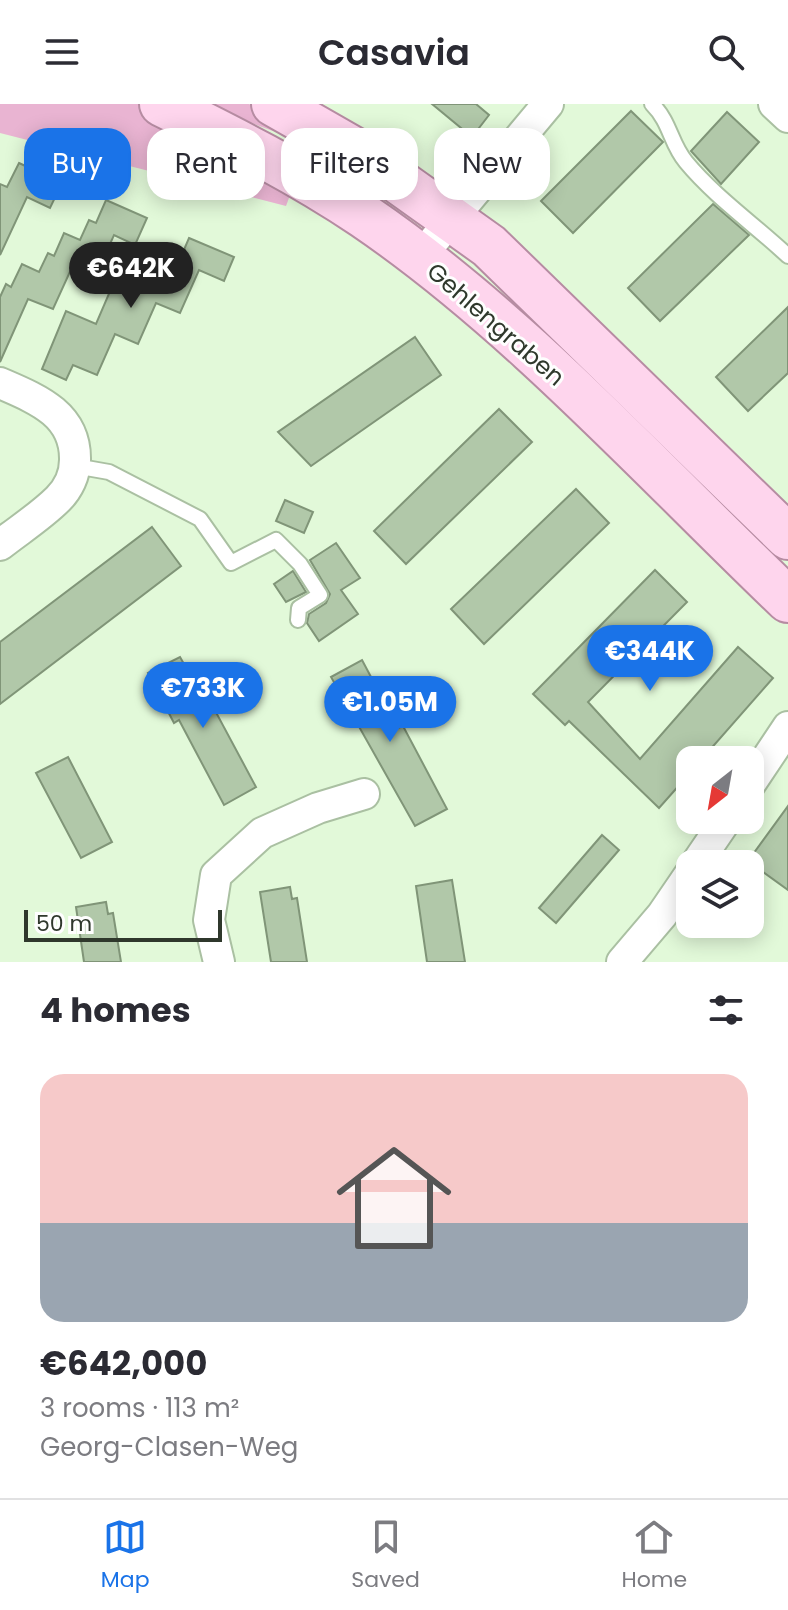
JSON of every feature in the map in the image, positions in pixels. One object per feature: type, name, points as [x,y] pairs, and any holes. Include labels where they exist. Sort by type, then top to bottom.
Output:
[{"type":"main road","name":"Gehlengraben","points":[[162,104],[266,156],[363,216],[420,257],[526,347],[788,600]]},
{"type":"main road","name":"Gehlengraben","points":[[274,104],[353,149],[452,217],[512,266],[788,537]]},
{"type":"street","points":[[420,257],[548,104]]},
{"type":"street","points":[[774,104],[788,117]]},
{"type":"street","points":[[0,383],[46,405],[60,416],[73,439],[75,466],[58,499],[0,545]]},
{"type":"street","points":[[764,763],[788,727]]},
{"type":"street","points":[[219,962],[209,920],[216,875],[262,833],[318,808],[364,794]]},
{"type":"street","points":[[622,962],[676,894]]},
{"type":"lane","points":[[652,104],[667,119],[677,151],[696,174],[788,256]]},
{"type":"lane","points":[[75,466],[109,472],[200,519],[231,563],[276,540],[300,564],[320,595],[299,608],[298,620]]},
{"type":"shaded area","points":[[0,104],[139,104],[184,128],[147,128],[147,171],[131,166],[131,128],[24,128],[24,139],[0,133]]},
{"type":"shaded area","points":[[201,104],[249,104],[294,128],[281,128],[281,134]]},
{"type":"shaded area","points":[[265,172],[281,181],[281,200],[288,200],[286,206],[262,200],[265,200]]},
{"type":"building","points":[[432,104],[476,104],[489,115],[479,128],[461,128]]},
{"type":"building","points":[[631,111],[663,142],[573,233],[541,201],[550,200],[550,192]]},
{"type":"building","points":[[727,112],[759,142],[721,184],[691,151]]},
{"type":"building","points":[[19,163],[24,165],[26,200],[0,255],[0,184],[7,187]]},
{"type":"building","points":[[33,200],[54,200],[50,208]]},
{"type":"building","points":[[106,200],[147,218],[135,245],[114,235],[96,275],[73,265],[53,309],[28,299],[0,362],[0,297],[6,284],[11,287],[22,264],[39,272],[48,253],[54,256],[64,233],[80,240],[89,220],[96,223]]},
{"type":"building","points":[[713,204],[749,235],[660,321],[628,288]]},
{"type":"building","points":[[189,238],[234,257],[224,281],[199,270],[180,313],[156,303],[138,344],[115,334],[97,375],[73,365],[66,380],[42,369],[66,311],[96,324],[114,282],[138,291],[148,268],[167,275],[174,257],[180,259]]},
{"type":"building","points":[[788,307],[788,373],[748,411],[716,377]]},
{"type":"building","points":[[415,337],[441,375],[311,466],[278,432]]},
{"type":"building","points":[[499,409],[532,442],[406,564],[374,531]]},
{"type":"building","points":[[576,489],[609,523],[484,644],[451,609]]},
{"type":"building","points":[[285,500],[313,512],[304,533],[276,521]]},
{"type":"building","points":[[152,527],[181,566],[0,704],[0,642]]},
{"type":"building","points":[[336,543],[360,578],[341,590],[358,614],[319,641],[307,623],[309,614],[326,603],[330,594],[310,560]]},
{"type":"building","points":[[655,570],[687,602],[588,702],[640,759],[738,647],[773,678],[713,746],[676,746],[676,789],[659,808],[569,721],[565,725],[533,694]]},
{"type":"building","points":[[293,571],[306,592],[286,602],[274,584]]},
{"type":"building","points":[[180,657],[207,705],[211,703],[256,787],[224,805],[179,720],[174,723],[148,673]]},
{"type":"building","points":[[362,660],[398,728],[403,726],[447,809],[415,826],[331,677]]},
{"type":"building","points":[[68,757],[112,842],[81,858],[36,773]]},
{"type":"building","points":[[788,806],[788,890],[764,873],[764,850],[756,850]]},
{"type":"building","points":[[602,835],[619,850],[556,923],[539,908]]},
{"type":"building","points":[[452,880],[465,962],[427,962],[416,886]]},
{"type":"building","points":[[290,887],[292,899],[297,898],[307,962],[271,962],[260,892]]},
{"type":"building","points":[[106,902],[108,914],[113,913],[121,962],[84,962],[76,907]]}]
